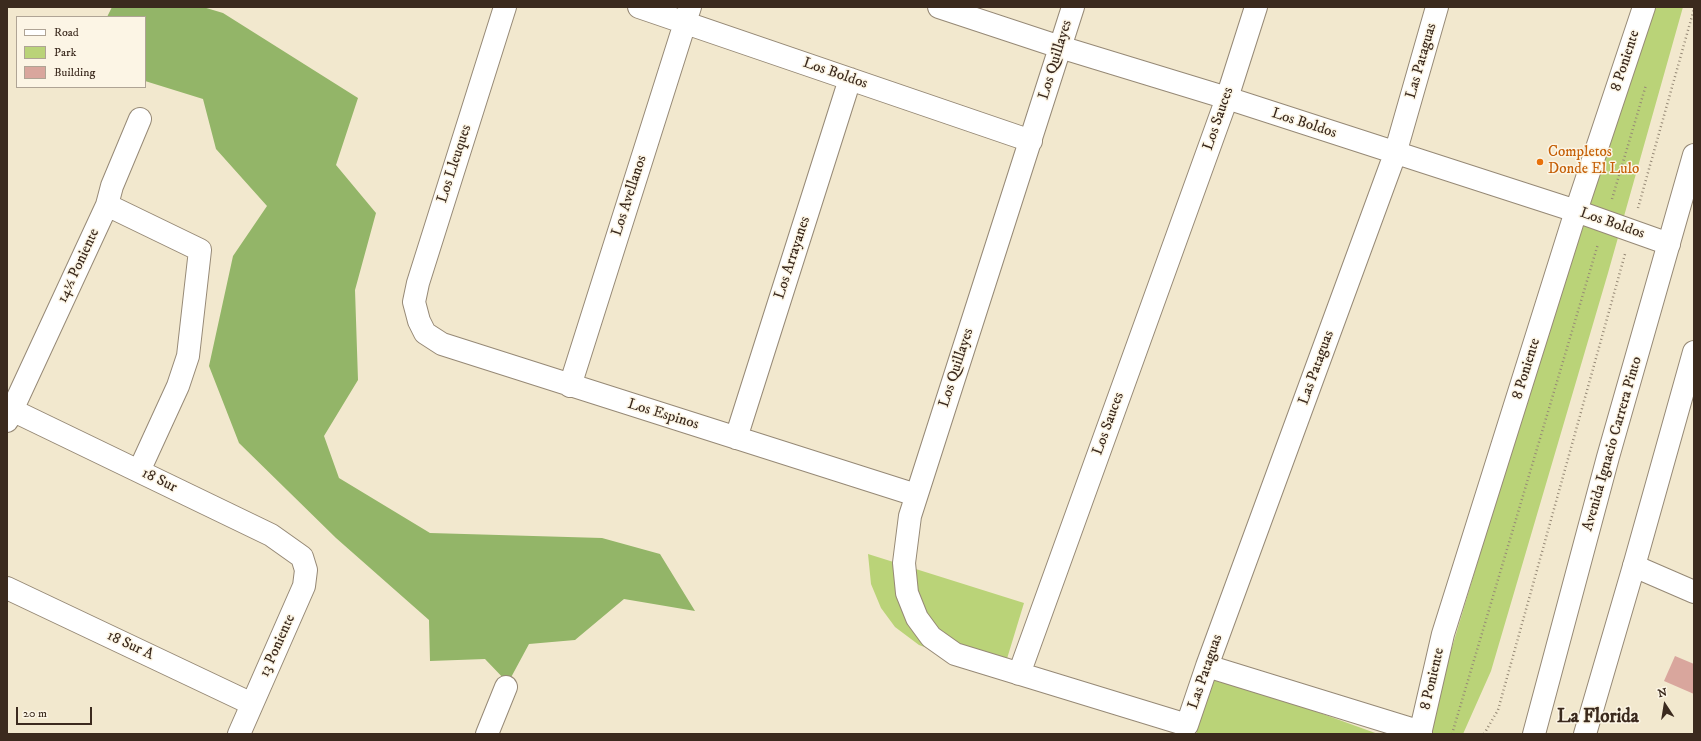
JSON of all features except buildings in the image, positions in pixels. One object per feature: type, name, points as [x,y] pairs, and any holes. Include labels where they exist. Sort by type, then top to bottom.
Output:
[{"type":"street","name":"Los Lleuques","points":[[419,321],[414,302],[418,282],[505,7]]},
{"type":"street","name":"Los Boldos","points":[[639,7],[688,15],[850,79],[1031,141]]},
{"type":"street","name":"Los Boldos","points":[[939,7],[1576,211],[1669,244]]},
{"type":"street","name":"Los Quillayes","points":[[1019,674],[955,654],[931,637],[917,618],[907,593],[904,563],[910,516],[916,495],[1073,7]]},
{"type":"street","name":"Los Sauces","points":[[1019,674],[1227,98],[1256,7]]},
{"type":"street","name":"Las Pataguas","points":[[1188,730],[1207,666],[1395,154],[1437,7]]},
{"type":"street","name":"8 Poniente","points":[[1421,733],[1443,634],[1576,211],[1644,7]]},
{"type":"street","name":"Los Avellanos","points":[[570,386],[688,15]]},
{"type":"street","name":"Los Arrayanes","points":[[736,438],[850,79]]},
{"type":"street","name":"14½ Poniente","points":[[10,415],[107,205],[112,186],[140,119]]},
{"type":"street","name":"Avenida Ignacio Carrera Pinto","points":[[1534,734],[1606,464],[1694,154]]},
{"type":"street","points":[[107,205],[200,250],[188,356],[178,386],[139,471]]},
{"type":"street","name":"Los Espinos","points":[[419,321],[425,333],[442,344],[916,495]]},
{"type":"street","points":[[1585,734],[1693,363]]},
{"type":"street","name":"18 Sur","points":[[10,415],[139,471],[271,535],[302,557]]},
{"type":"street","name":"13 Poniente","points":[[239,734],[304,586],[306,570],[302,557]]},
{"type":"street","points":[[1634,566],[1694,592]]},
{"type":"street","name":"18 Sur A","points":[[7,588],[252,704]]},
{"type":"street","points":[[1207,666],[1421,733]]},
{"type":"street","points":[[1019,674],[1188,730]]},
{"type":"street","points":[[487,734],[506,687]]},
{"type":"street","points":[[1521,734],[1546,691]]},
{"type":"path","points":[[1484,734],[1498,710],[1694,9]]},
{"type":"path","points":[[1452,734],[1647,81]]},
{"type":"green space","points":[[112,7],[203,7],[223,13],[358,98],[336,165],[376,213],[355,290],[358,380],[324,436],[339,478],[430,533],[602,538],[660,554],[695,611],[624,599],[575,640],[529,644],[508,683],[485,659],[430,661],[429,620],[336,538],[239,443],[209,366],[233,256],[267,206],[216,149],[203,99],[146,81],[146,16],[108,16]]},
{"type":"green space","points":[[1648,7],[1683,7],[1608,273],[1491,671],[1463,734],[1428,734],[1429,724],[1580,221]]},
{"type":"green space","points":[[868,554],[1024,603],[1002,675],[919,645],[895,627],[881,608],[871,584]]},
{"type":"green space","points":[[1215,675],[1378,734],[1197,734],[1197,717]]},
{"type":"place","name":"Completos Donde El Lulo","points":[[1540,162]]},
{"type":"district","name":"La Florida","points":[[1598,718]]}]
